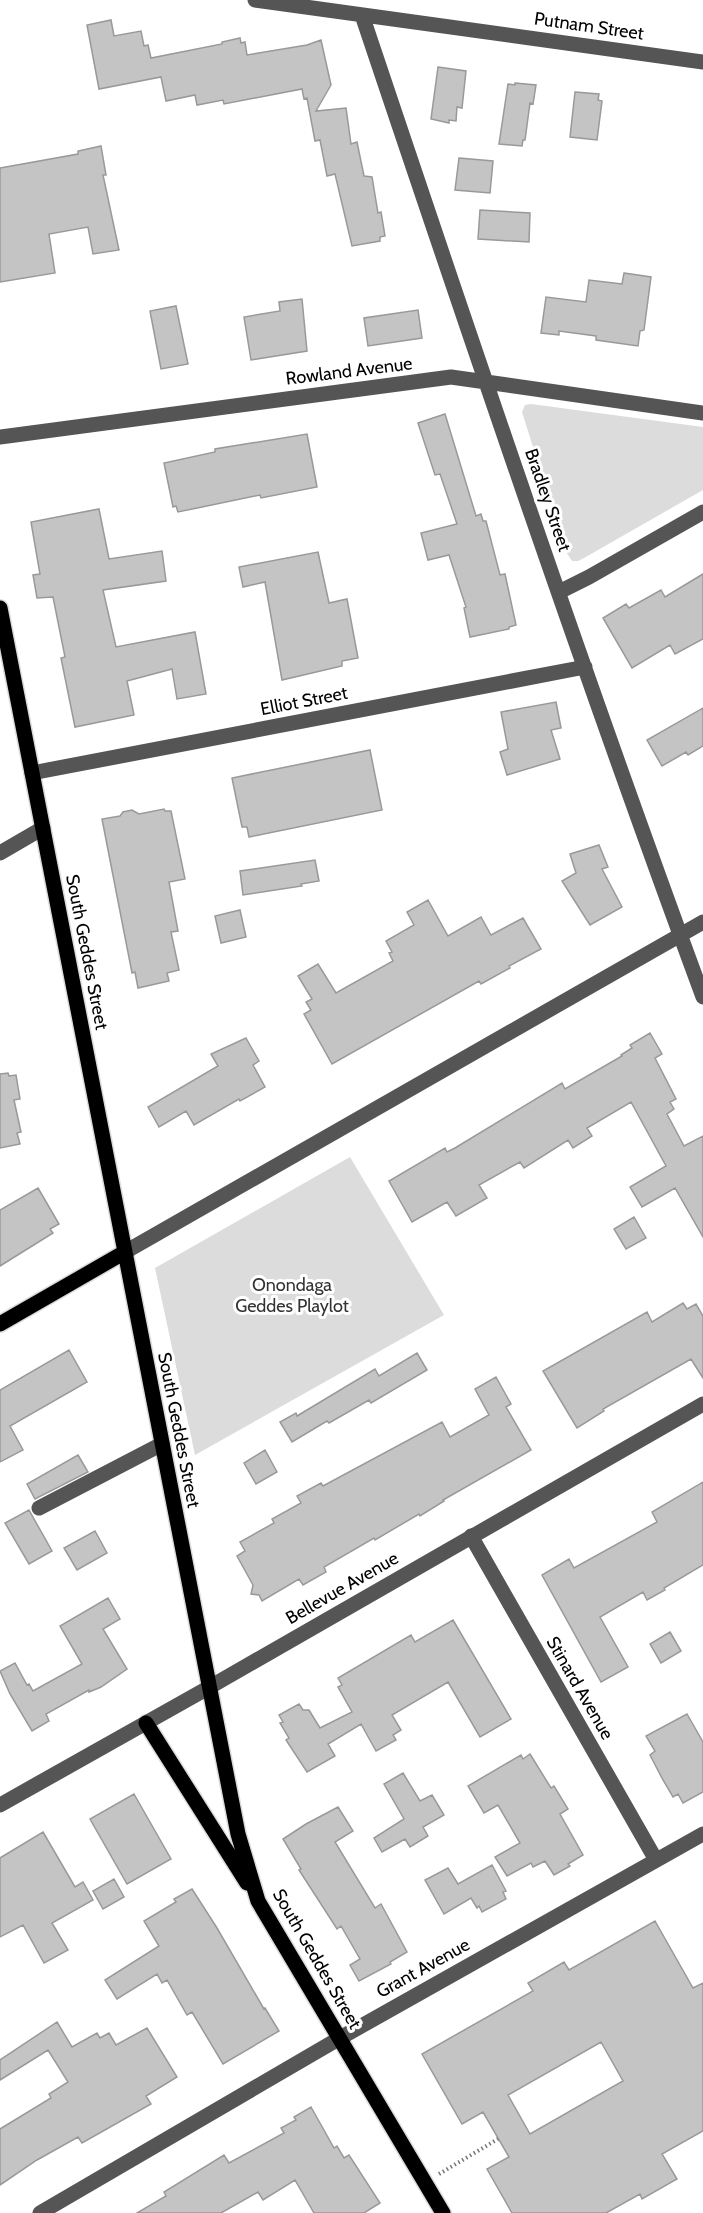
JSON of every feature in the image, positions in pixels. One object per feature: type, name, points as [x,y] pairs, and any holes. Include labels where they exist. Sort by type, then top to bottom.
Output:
[{"type":"main road","name":"South Geddes Street","points":[[0,608],[238,1834],[258,1900],[443,2213]]},
{"type":"main road","points":[[0,1324],[125,1252]]},
{"type":"main road","points":[[146,1723],[258,1900]]},
{"type":"street","name":"Putnam Street","points":[[255,0],[703,62]]},
{"type":"street","name":"Bradley Street","points":[[362,15],[585,667],[703,997]]},
{"type":"street","name":"Rowland Avenue","points":[[0,437],[452,377],[703,413]]},
{"type":"street","points":[[559,591],[589,577],[703,512]]},
{"type":"street","name":"Elliot Street","points":[[32,773],[585,667]]},
{"type":"street","points":[[0,853],[43,828]]},
{"type":"street","points":[[125,1252],[703,922]]},
{"type":"street","name":"Bellevue Avenue","points":[[0,1804],[208,1688],[703,1404]]},
{"type":"street","points":[[39,1508],[162,1444]]},
{"type":"street","name":"Stinard Avenue","points":[[471,1536],[656,1860]]},
{"type":"street","name":"Grant Avenue","points":[[40,2213],[340,2038],[703,1834]]},
{"type":"path","points":[[425,2182],[498,2139]]},
{"type":"green space","points":[[525,405],[703,427],[703,490],[584,558],[572,561],[566,552],[522,412]]},
{"type":"green space","name":"Onondaga Geddes Playlot","points":[[350,1157],[444,1315],[195,1455],[155,1268]]},
{"type":"building","points":[[111,20],[114,36],[141,31],[144,46],[148,45],[151,58],[222,44],[222,42],[240,38],[241,43],[245,42],[247,55],[307,45],[321,40],[331,85],[316,111],[346,108],[351,144],[357,142],[364,176],[372,177],[378,213],[381,212],[385,236],[380,237],[380,241],[352,246],[335,174],[327,176],[320,140],[315,141],[307,98],[304,99],[302,89],[224,104],[223,100],[197,105],[195,95],[166,101],[161,77],[99,89],[87,25]]},
{"type":"building","points":[[438,67],[466,71],[462,108],[457,107],[456,121],[449,120],[449,123],[431,119]]},
{"type":"building","points":[[515,83],[536,85],[533,104],[530,103],[525,140],[522,146],[499,144],[508,84],[515,85]]},
{"type":"building","points":[[575,92],[599,94],[598,100],[602,101],[597,140],[570,137]]},
{"type":"building","points":[[101,146],[106,175],[103,175],[119,250],[93,254],[88,227],[49,234],[55,273],[0,282],[0,168],[78,154],[78,151]]},
{"type":"building","points":[[459,158],[493,161],[490,193],[455,190]]},
{"type":"building","points":[[480,210],[530,213],[529,242],[478,239]]},
{"type":"building","points":[[624,273],[651,277],[644,330],[640,331],[638,346],[596,340],[596,336],[559,331],[559,335],[541,333],[546,297],[586,302],[589,280],[622,284]]},
{"type":"building","points":[[302,299],[307,351],[251,360],[244,317],[280,311],[279,302]]},
{"type":"building","points":[[176,306],[188,364],[161,369],[150,311]]},
{"type":"building","points":[[418,310],[422,338],[368,346],[364,318]]},
{"type":"building","points":[[445,414],[476,516],[481,514],[483,521],[486,521],[500,575],[505,574],[516,625],[509,629],[470,637],[464,608],[466,607],[449,555],[428,560],[421,533],[457,524],[440,474],[435,475],[418,423]]},
{"type":"building","points":[[307,434],[317,487],[261,498],[260,495],[178,512],[176,506],[173,507],[164,463],[215,452],[215,449]]},
{"type":"building","points":[[99,509],[109,559],[162,551],[166,581],[103,590],[116,647],[195,632],[206,694],[177,699],[172,669],[127,681],[134,715],[75,727],[61,658],[65,657],[53,597],[37,598],[33,575],[40,574],[31,522]]},
{"type":"building","points":[[318,552],[329,603],[347,599],[358,658],[342,661],[342,666],[282,680],[265,582],[243,587],[239,567]]},
{"type":"building","points":[[703,574],[703,639],[675,654],[670,645],[632,668],[603,618],[626,604],[629,608],[661,590],[665,597]]},
{"type":"building","points":[[556,702],[561,728],[551,730],[560,759],[507,775],[500,752],[508,749],[501,712]]},
{"type":"building","points":[[703,708],[703,746],[688,755],[686,752],[662,766],[647,740]]},
{"type":"building","points":[[370,750],[382,810],[249,837],[247,827],[242,827],[232,778]]},
{"type":"building","points":[[164,809],[171,811],[185,879],[169,882],[178,931],[171,932],[179,970],[167,973],[169,981],[138,988],[135,972],[132,973],[102,819],[120,816],[123,812],[132,810],[139,814]]},
{"type":"building","points":[[599,845],[608,867],[602,869],[622,907],[590,925],[562,881],[576,873],[570,854]]},
{"type":"building","points":[[315,860],[319,881],[301,884],[302,886],[243,895],[240,871]]},
{"type":"building","points":[[428,900],[448,936],[481,917],[491,935],[523,918],[541,949],[481,984],[479,981],[332,1064],[304,1014],[311,1010],[306,1002],[312,999],[298,976],[318,964],[336,993],[393,961],[389,953],[392,952],[386,941],[414,925],[407,912]]},
{"type":"building","points":[[240,910],[246,937],[221,943],[215,916]]},
{"type":"building","points":[[650,1033],[662,1054],[655,1058],[676,1099],[670,1102],[674,1109],[667,1114],[684,1146],[703,1136],[703,1237],[675,1188],[642,1207],[630,1187],[666,1166],[631,1102],[587,1128],[592,1136],[573,1148],[568,1140],[524,1168],[520,1162],[479,1185],[487,1198],[456,1216],[447,1202],[412,1222],[389,1181],[445,1148],[447,1152],[455,1148],[562,1083],[565,1089],[622,1056],[632,1048],[630,1045]]},
{"type":"building","points":[[246,1038],[259,1061],[253,1065],[265,1087],[194,1125],[186,1111],[159,1127],[148,1107],[218,1066],[211,1054]]},
{"type":"building","points":[[8,1073],[9,1076],[16,1075],[20,1099],[14,1100],[21,1132],[17,1133],[20,1144],[0,1148],[0,1074]]},
{"type":"building","points":[[38,1188],[59,1224],[50,1229],[53,1233],[0,1266],[0,1210]]},
{"type":"building","points":[[634,1217],[646,1238],[626,1249],[614,1229]]},
{"type":"building","points":[[683,1303],[687,1309],[696,1304],[703,1316],[703,1378],[691,1359],[603,1409],[604,1411],[577,1428],[543,1371],[647,1312],[652,1322]]},
{"type":"building","points":[[69,1350],[87,1382],[10,1426],[23,1450],[0,1462],[0,1390]]},
{"type":"building","points":[[417,1353],[427,1370],[371,1403],[369,1400],[292,1442],[280,1422],[296,1413],[297,1416],[375,1369],[379,1376]]},
{"type":"building","points":[[496,1377],[511,1404],[506,1407],[531,1450],[443,1500],[420,1516],[419,1514],[324,1567],[326,1572],[303,1585],[299,1579],[262,1601],[259,1595],[251,1594],[253,1585],[237,1556],[245,1551],[240,1542],[274,1523],[272,1519],[301,1503],[297,1496],[321,1483],[323,1486],[442,1422],[450,1437],[489,1415],[475,1389]]},
{"type":"building","points":[[265,1450],[277,1472],[256,1484],[244,1463]]},
{"type":"building","points":[[78,1455],[88,1472],[35,1499],[27,1484]]},
{"type":"building","points":[[703,1482],[703,1565],[647,1600],[643,1592],[600,1617],[628,1667],[601,1682],[542,1575],[569,1559],[574,1568],[657,1522],[652,1512]]},
{"type":"building","points":[[29,1510],[52,1551],[29,1564],[5,1523]]},
{"type":"building","points":[[95,1531],[107,1553],[77,1570],[64,1548]]},
{"type":"building","points":[[108,1598],[120,1619],[103,1629],[127,1669],[101,1687],[89,1692],[89,1690],[46,1714],[49,1721],[32,1731],[10,1694],[0,1671],[15,1663],[27,1685],[29,1684],[33,1691],[82,1664],[60,1626]]},
{"type":"building","points":[[453,1620],[511,1719],[480,1737],[448,1682],[392,1715],[401,1730],[393,1735],[396,1740],[376,1751],[361,1724],[328,1744],[335,1756],[307,1772],[286,1740],[289,1738],[280,1723],[283,1722],[279,1715],[299,1704],[303,1710],[309,1710],[320,1728],[352,1712],[338,1687],[342,1685],[338,1678],[411,1635],[415,1642]]},
{"type":"building","points":[[670,1632],[681,1651],[661,1663],[650,1644]]},
{"type":"building","points":[[687,1714],[703,1742],[703,1792],[683,1803],[678,1794],[673,1797],[663,1780],[650,1755],[655,1751],[646,1736]]},
{"type":"building","points":[[530,1754],[551,1788],[554,1786],[568,1809],[560,1814],[583,1855],[554,1875],[545,1861],[533,1867],[531,1863],[507,1876],[495,1857],[520,1843],[498,1805],[484,1813],[468,1786],[521,1755],[523,1759]]},
{"type":"building","points":[[403,1773],[420,1801],[432,1795],[444,1815],[423,1827],[428,1836],[410,1847],[405,1839],[382,1852],[374,1838],[404,1819],[384,1784]]},
{"type":"building","points":[[134,1794],[171,1859],[127,1884],[90,1819]]},
{"type":"building","points":[[338,1807],[353,1831],[335,1842],[375,1908],[381,1904],[407,1952],[390,1962],[391,1964],[359,1981],[350,1965],[360,1959],[341,1926],[337,1929],[299,1870],[301,1869],[283,1839]]},
{"type":"building","points":[[43,1832],[75,1887],[83,1882],[93,1900],[52,1923],[68,1950],[44,1963],[23,1925],[0,1937],[0,1858]]},
{"type":"building","points":[[492,1865],[506,1891],[503,1892],[506,1899],[482,1912],[471,1898],[444,1914],[425,1880],[448,1868],[458,1884]]},
{"type":"building","points":[[114,1879],[124,1897],[103,1909],[93,1891]]},
{"type":"building","points":[[192,1889],[279,2031],[223,2064],[192,2012],[187,2015],[167,1980],[162,1983],[157,1974],[117,1999],[105,1980],[159,1946],[144,1921],[176,1902],[174,1899]]},
{"type":"building","points":[[655,1921],[693,1988],[703,1983],[703,2131],[662,2154],[677,2179],[642,2199],[640,2194],[606,2213],[512,2213],[487,2169],[509,2157],[483,2112],[462,2124],[422,2054],[533,1991],[528,1983],[564,1962],[569,1970]],"holes":[[[601,2042],[623,2081],[530,2134],[508,2095]]]},
{"type":"building","points":[[57,2022],[72,2047],[97,2033],[100,2038],[109,2033],[116,2045],[147,2028],[177,2077],[146,2096],[151,2104],[82,2143],[78,2137],[37,2160],[0,2185],[0,2129],[51,2098],[49,2094],[68,2082],[48,2050],[0,2080],[0,2060]]},
{"type":"building","points":[[311,2107],[334,2148],[337,2146],[344,2158],[349,2155],[380,2203],[364,2213],[314,2213],[295,2180],[263,2200],[258,2192],[221,2213],[137,2213],[166,2196],[164,2192],[224,2155],[229,2163],[284,2133],[281,2128],[296,2120],[294,2117]]}]
